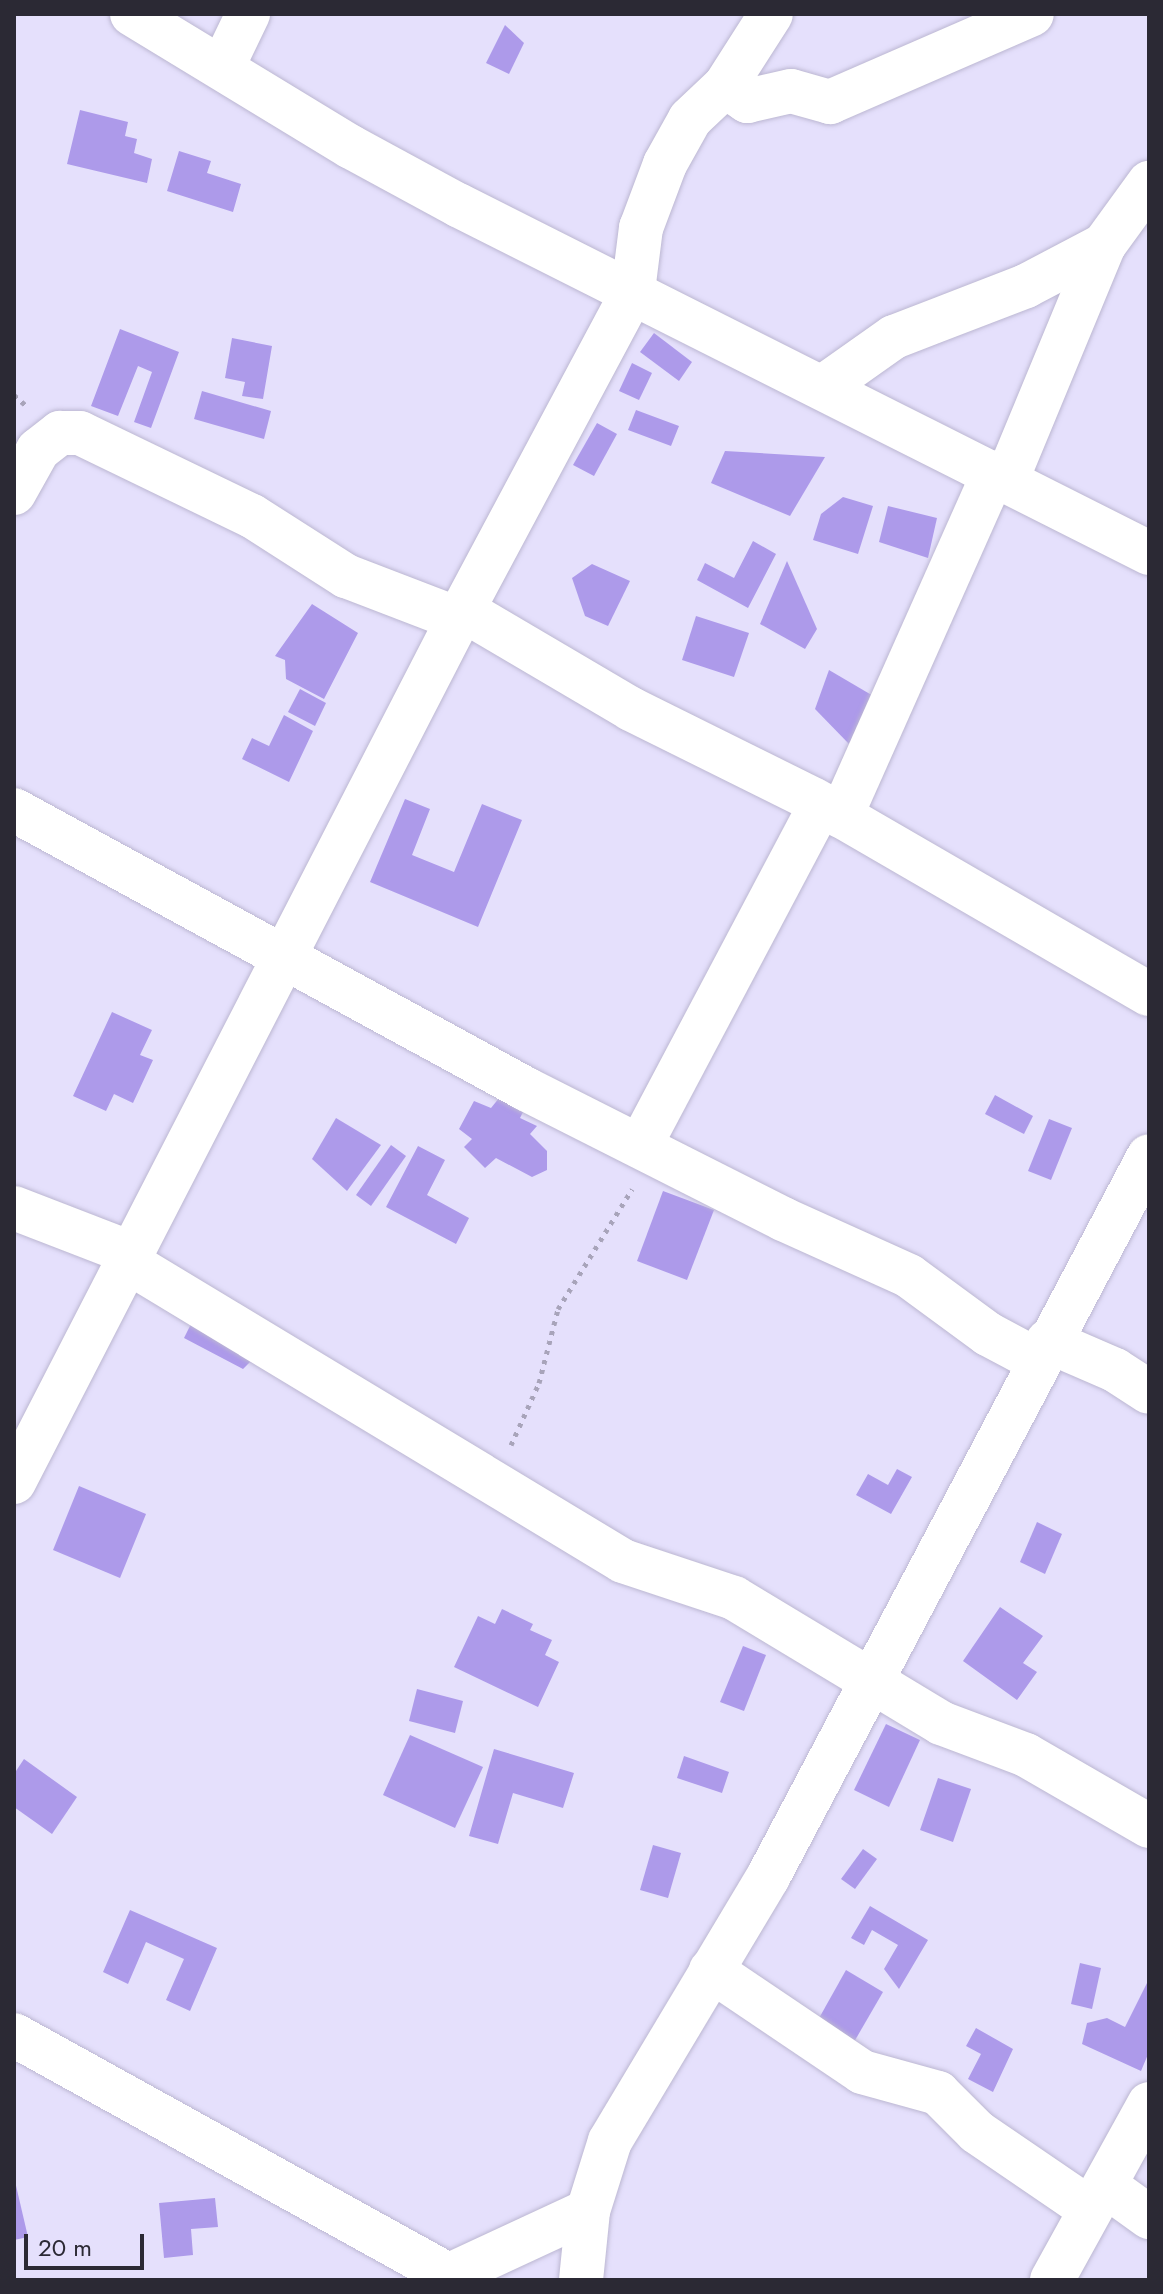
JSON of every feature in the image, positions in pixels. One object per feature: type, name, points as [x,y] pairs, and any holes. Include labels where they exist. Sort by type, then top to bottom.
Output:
[{"type":"street","points":[[132,14],[223,66],[351,147],[1149,553]]},
{"type":"street","points":[[223,66],[248,14]]},
{"type":"street","points":[[14,1482],[460,614],[633,291],[641,228],[665,164],[690,119],[725,86],[771,14]]},
{"type":"street","points":[[725,86],[747,101],[791,91],[830,102],[1032,14]]},
{"type":"street","points":[[648,1147],[831,810],[1001,476],[1104,245],[1149,183]]},
{"type":"street","points":[[823,387],[894,337],[1026,286],[1104,245]]},
{"type":"street","points":[[14,493],[38,450],[60,433],[80,433],[252,516],[346,576],[460,614],[631,709],[831,810],[1149,994]]},
{"type":"street","points":[[14,810],[285,953],[526,1089],[648,1147],[783,1219],[909,1276],[988,1334],[1115,1370],[1149,1392]]},
{"type":"street","points":[[581,2280],[588,2211],[610,2141],[768,1877],[1042,1351],[1149,1156]]},
{"type":"street","points":[[14,1208],[130,1258],[623,1561],[734,1598],[869,1683],[941,1723],[1026,1755],[1149,1826]]},
{"type":"street","points":[[711,1970],[862,2072],[938,2093],[977,2132],[1098,2197],[1149,2217]]},
{"type":"street","points":[[14,2035],[441,2276],[588,2211]]},
{"type":"street","points":[[1052,2280],[1149,2104]]},
{"type":"path","points":[[490,1480],[539,1383],[558,1309],[648,1147]]},
{"type":"building","points":[[505,25],[524,43],[509,74],[486,63]]},
{"type":"building","points":[[80,110],[128,122],[125,136],[137,139],[134,153],[152,159],[147,183],[67,164]]},
{"type":"building","points":[[179,151],[211,161],[207,173],[241,184],[233,212],[167,191]]},
{"type":"building","points":[[120,329],[179,352],[151,428],[134,422],[152,372],[138,366],[118,416],[91,406]]},
{"type":"building","points":[[654,333],[692,362],[679,381],[640,352]]},
{"type":"building","points":[[232,338],[272,346],[263,399],[242,396],[245,382],[225,378]]},
{"type":"building","points":[[632,363],[652,373],[639,400],[619,391]]},
{"type":"building","points":[[202,391],[271,411],[264,439],[194,419]]},
{"type":"building","points":[[636,410],[679,426],[671,446],[628,430]]},
{"type":"building","points":[[597,423],[617,434],[594,476],[573,465]]},
{"type":"building","points":[[725,451],[825,457],[790,516],[711,483]]},
{"type":"building","points":[[843,497],[873,506],[858,554],[813,540],[821,514]]},
{"type":"building","points":[[888,506],[937,518],[928,558],[879,542]]},
{"type":"building","points":[[753,541],[776,554],[748,608],[697,580],[705,563],[734,578]]},
{"type":"building","points":[[787,561],[817,629],[805,649],[760,624]]},
{"type":"building","points":[[592,564],[630,581],[608,626],[585,616],[572,578]]},
{"type":"building","points":[[312,604],[358,633],[324,699],[286,679],[285,660],[275,656]]},
{"type":"building","points":[[696,616],[749,633],[734,677],[682,660]]},
{"type":"building","points":[[829,670],[875,697],[850,745],[815,709]]},
{"type":"building","points":[[300,689],[326,703],[315,726],[288,712]]},
{"type":"building","points":[[284,715],[313,731],[289,782],[242,759],[252,738],[269,746]]},
{"type":"building","points":[[405,799],[430,809],[412,855],[454,872],[482,804],[522,820],[478,927],[370,882]]},
{"type":"building","points":[[112,1012],[152,1030],[140,1055],[153,1060],[133,1103],[114,1094],[106,1111],[73,1096]]},
{"type":"building","points":[[504,1092],[524,1110],[520,1118],[537,1126],[530,1134],[547,1151],[547,1170],[532,1177],[496,1158],[485,1168],[464,1147],[472,1139],[459,1129],[474,1101],[491,1108]]},
{"type":"building","points":[[995,1095],[1033,1116],[1024,1134],[985,1114]]},
{"type":"building","points":[[336,1118],[381,1145],[347,1191],[312,1159]]},
{"type":"building","points":[[1049,1119],[1072,1128],[1051,1180],[1028,1171]]},
{"type":"building","points":[[391,1145],[406,1156],[371,1206],[356,1195]]},
{"type":"building","points":[[418,1146],[445,1160],[427,1195],[469,1218],[456,1244],[386,1207]]},
{"type":"building","points":[[663,1191],[714,1210],[687,1280],[637,1261]]},
{"type":"building","points":[[195,1316],[263,1368],[250,1362],[243,1369],[184,1338]]},
{"type":"building","points":[[897,1469],[912,1477],[891,1514],[856,1495],[868,1474],[888,1485]]},
{"type":"building","points":[[79,1486],[146,1514],[120,1578],[53,1550]]},
{"type":"building","points":[[1037,1522],[1062,1534],[1045,1574],[1020,1562]]},
{"type":"building","points":[[1000,1607],[1043,1636],[1023,1663],[1037,1672],[1017,1700],[963,1661]]},
{"type":"building","points":[[502,1609],[533,1624],[530,1630],[552,1640],[545,1655],[559,1662],[538,1707],[454,1667],[478,1616],[495,1624]]},
{"type":"building","points":[[743,1646],[766,1655],[744,1711],[720,1702]]},
{"type":"building","points":[[417,1689],[463,1701],[455,1733],[409,1721]]},
{"type":"building","points":[[886,1724],[920,1740],[889,1807],[854,1790]]},
{"type":"building","points":[[410,1735],[483,1767],[455,1828],[383,1795]]},
{"type":"building","points":[[494,1749],[574,1773],[563,1808],[513,1793],[498,1844],[469,1836]]},
{"type":"building","points":[[684,1756],[729,1772],[722,1793],[677,1778]]},
{"type":"building","points":[[24,1759],[77,1797],[52,1834],[14,1807],[14,1774]]},
{"type":"building","points":[[938,1778],[971,1789],[953,1842],[920,1830]]},
{"type":"building","points":[[653,1845],[681,1853],[668,1898],[640,1890]]},
{"type":"building","points":[[863,1849],[877,1859],[855,1889],[841,1879]]},
{"type":"building","points":[[870,1906],[928,1940],[899,1989],[884,1969],[898,1945],[872,1930],[864,1945],[851,1938]]},
{"type":"building","points":[[130,1910],[217,1948],[190,2011],[166,2000],[184,1959],[146,1942],[128,1984],[103,1972]]},
{"type":"building","points":[[1080,1963],[1101,1968],[1092,2009],[1071,2004]]},
{"type":"building","points":[[846,1970],[883,1992],[854,2042],[818,2020]]},
{"type":"building","points":[[1149,1979],[1149,2052],[1141,2071],[1082,2044],[1087,2023],[1107,2018],[1125,2027]]},
{"type":"building","points":[[976,2028],[1013,2049],[993,2092],[968,2079],[981,2054],[966,2046]]},
{"type":"building","points":[[14,2177],[28,2237],[14,2240]]},
{"type":"building","points":[[215,2198],[218,2227],[191,2229],[193,2255],[164,2258],[159,2203]]}]
